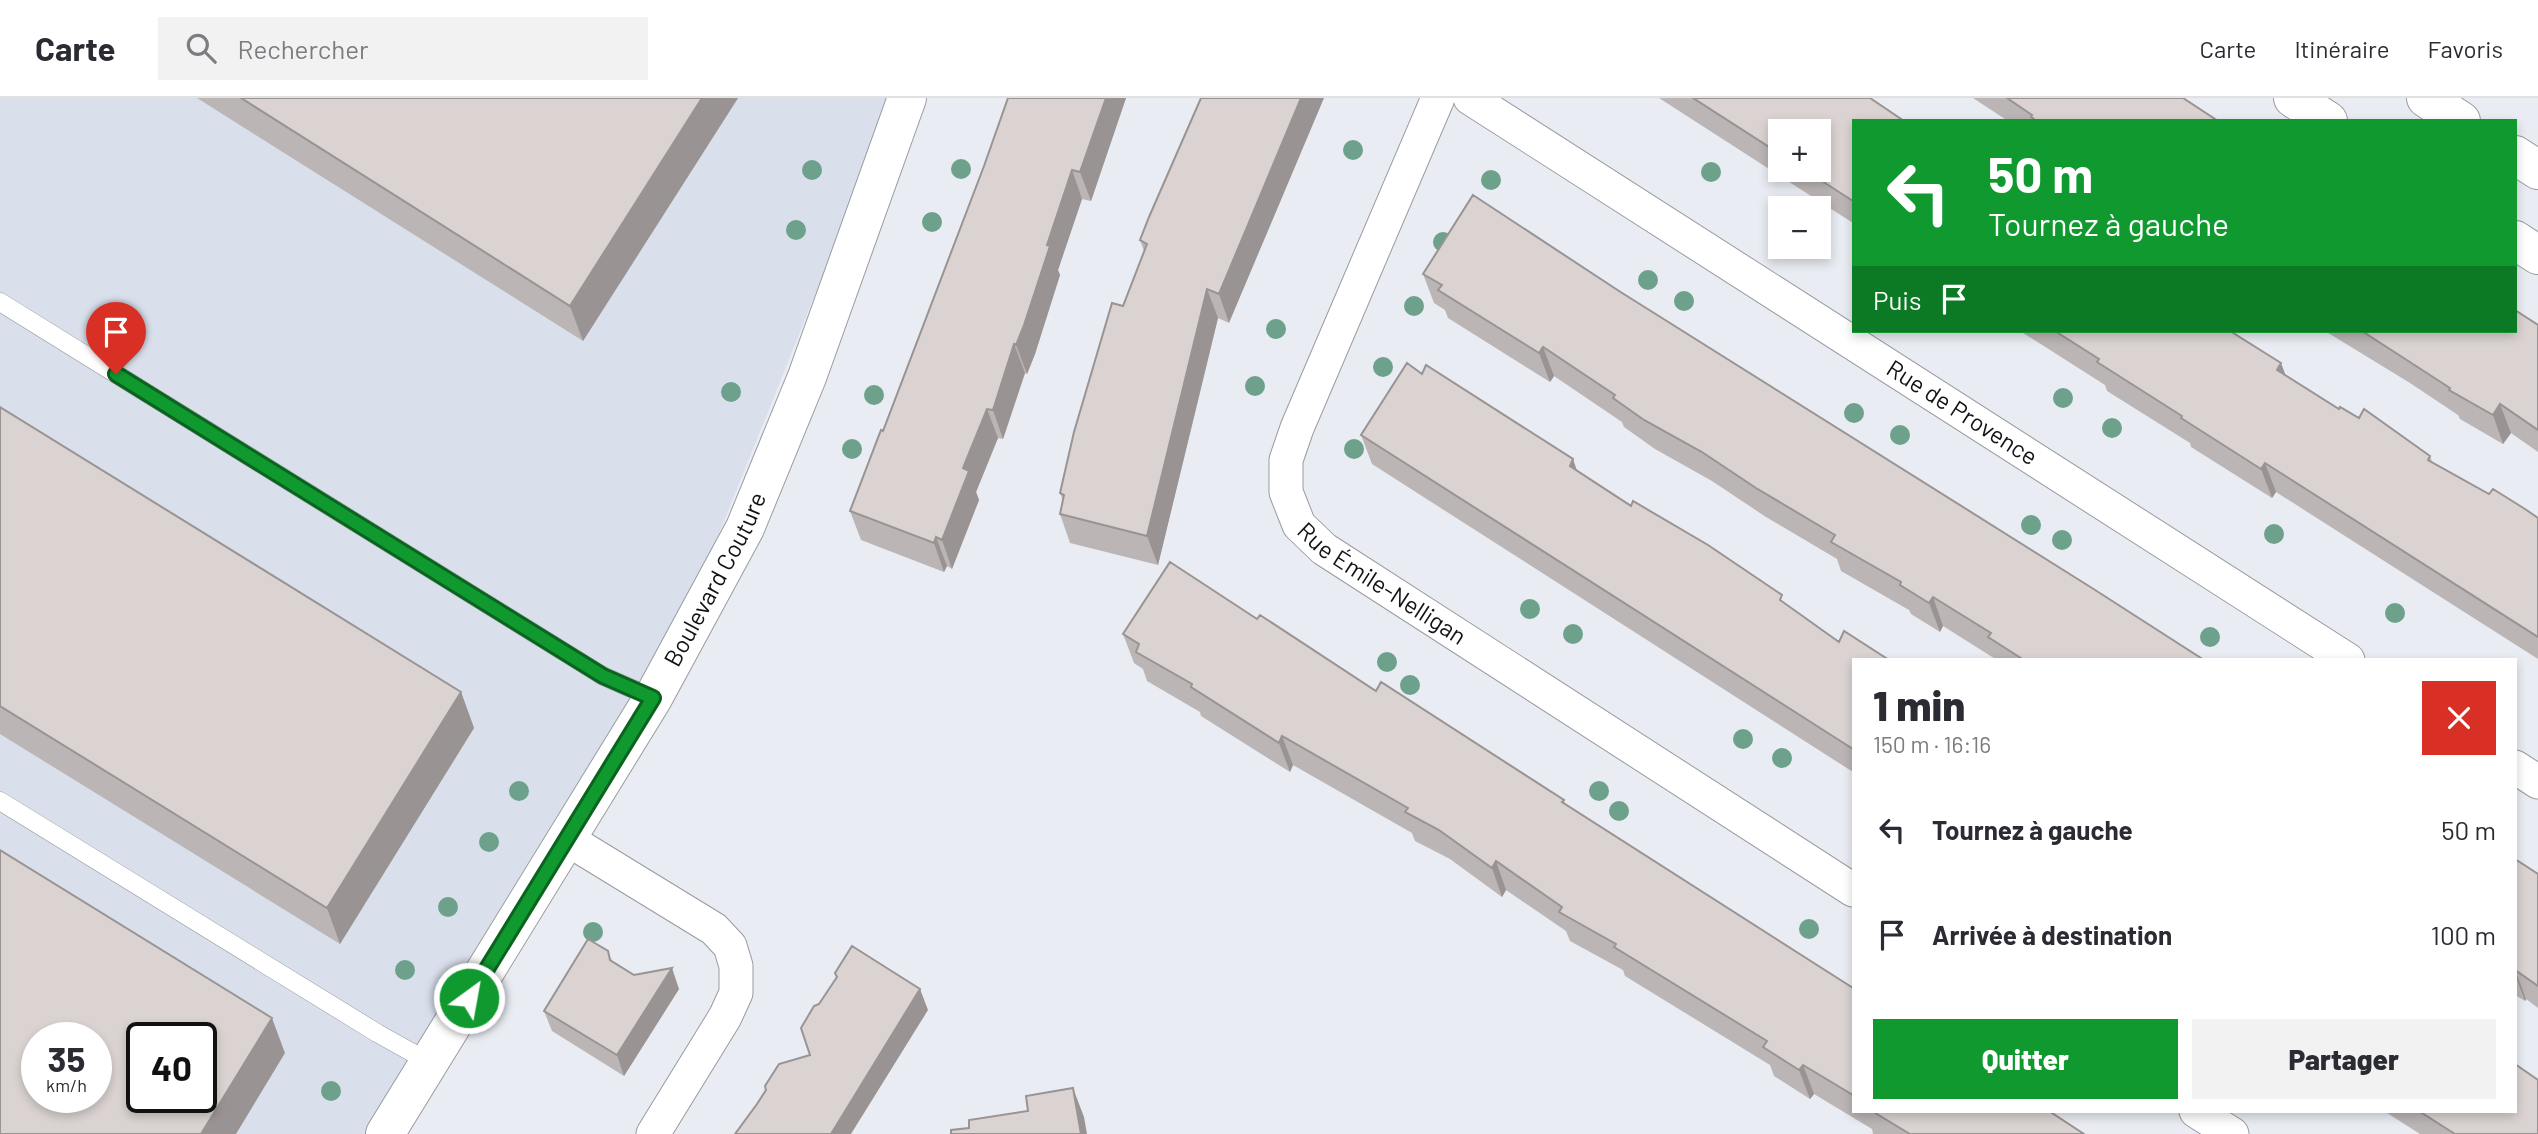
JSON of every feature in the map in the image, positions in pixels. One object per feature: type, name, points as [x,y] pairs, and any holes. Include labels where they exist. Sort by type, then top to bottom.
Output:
[{"type":"street","name":"Boulevard Couture","points":[[385,1134],[653,698],[745,528],[807,377],[907,98]]},
{"type":"street","name":"Rue Émile-Nelligan","points":[[1438,98],[1297,428],[1286,460],[1286,492],[1299,525],[1324,549],[1852,889]]},
{"type":"street","name":"Rue de Provence","points":[[1471,98],[2345,658]]},
{"type":"street","points":[[2293,98],[2325,119]]},
{"type":"street","points":[[2426,98],[2458,119]]},
{"type":"street","points":[[2517,156],[2538,170]]},
{"type":"street","points":[[2517,241],[2538,255]]},
{"type":"street","points":[[2517,768],[2538,782]]},
{"type":"street","points":[[568,839],[714,929],[730,946],[736,967],[736,993],[725,1017],[653,1134]]},
{"type":"street","points":[[2199,1113],[2232,1134]]},
{"type":"lane","points":[[0,302],[603,676],[653,698]]},
{"type":"lane","points":[[0,802],[377,1033],[429,1062]]},
{"type":"shaded area","points":[[0,98],[894,98],[653,698],[382,1134],[0,1134]]},
{"type":"building","points":[[241,98],[702,98],[570,306]]},
{"type":"building","points":[[1008,98],[1106,98],[1080,172],[1072,170],[1024,325],[1016,345],[1014,344],[993,410],[987,409],[963,468],[969,471],[942,540],[936,537],[934,543],[850,511],[881,430],[883,431]]},
{"type":"building","points":[[1201,98],[1301,98],[1219,294],[1207,289],[1147,536],[1060,514],[1064,495],[1060,493],[1074,432],[1112,303],[1123,306],[1147,244],[1140,240]]},
{"type":"building","points":[[1693,98],[1870,98],[1901,119],[1852,119],[1852,200],[1824,182],[1831,182],[1831,119],[1768,119],[1768,146]]},
{"type":"building","points":[[2007,98],[2183,98],[2215,119],[2034,119]]},
{"type":"building","points":[[1473,195],[1619,291],[2201,658],[2021,658],[1988,637],[1991,633],[1933,597],[1929,603],[1900,585],[1901,582],[1831,542],[1835,535],[1702,452],[1644,420],[1613,398],[1615,395],[1543,347],[1539,353],[1438,290],[1442,285],[1423,274]]},
{"type":"building","points":[[2517,311],[2538,325],[2538,430],[2500,404],[2493,415],[2449,390],[2450,388],[2365,333],[2517,333]]},
{"type":"building","points":[[2058,333],[2233,333],[2281,363],[2277,370],[2339,409],[2340,407],[2359,418],[2364,409],[2430,456],[2428,460],[2489,494],[2493,489],[2525,509],[2538,518],[2538,637],[2265,463],[2261,469],[2097,362],[2099,359]]},
{"type":"building","points":[[1407,363],[1422,374],[1426,365],[1573,459],[1570,466],[1631,506],[1633,501],[1708,545],[1782,595],[1780,600],[1839,642],[1844,631],[1886,658],[1852,658],[1852,748],[1361,435]]},
{"type":"building","points":[[0,407],[461,692],[327,908],[0,706]]},
{"type":"building","points":[[1170,562],[1257,619],[1260,615],[1376,691],[1381,682],[1564,800],[1562,802],[1852,987],[1852,1094],[1803,1065],[1799,1070],[1763,1047],[1767,1041],[1614,947],[1616,944],[1559,912],[1562,907],[1496,861],[1492,868],[1439,830],[1405,812],[1408,808],[1282,736],[1279,743],[1191,687],[1192,684],[1136,652],[1139,644],[1123,634]]},
{"type":"building","points":[[0,850],[272,1018],[217,1108],[217,1022],[126,1022],[126,1113],[214,1113],[201,1134],[0,1134]]},
{"type":"building","points":[[2517,860],[2538,874],[2538,986],[2517,971]]},
{"type":"building","points":[[588,939],[608,951],[610,960],[634,975],[672,968],[617,1055],[544,1011]]},
{"type":"building","points":[[852,946],[920,989],[831,1134],[735,1134],[766,1090],[765,1086],[779,1064],[810,1055],[801,1028],[837,977],[835,973]]},
{"type":"building","points":[[2517,1065],[2538,1080],[2538,1134],[2455,1134],[2422,1113],[2517,1113]]},
{"type":"building","points":[[1073,1088],[1081,1134],[951,1134],[951,1130],[969,1128],[969,1120],[1028,1111],[1026,1096]]},
{"type":"building","points":[[1875,1113],[2052,1113],[2084,1134],[1910,1134]]},
{"type":"route","points":[[116,374],[603,676],[653,698],[469,998]]}]
